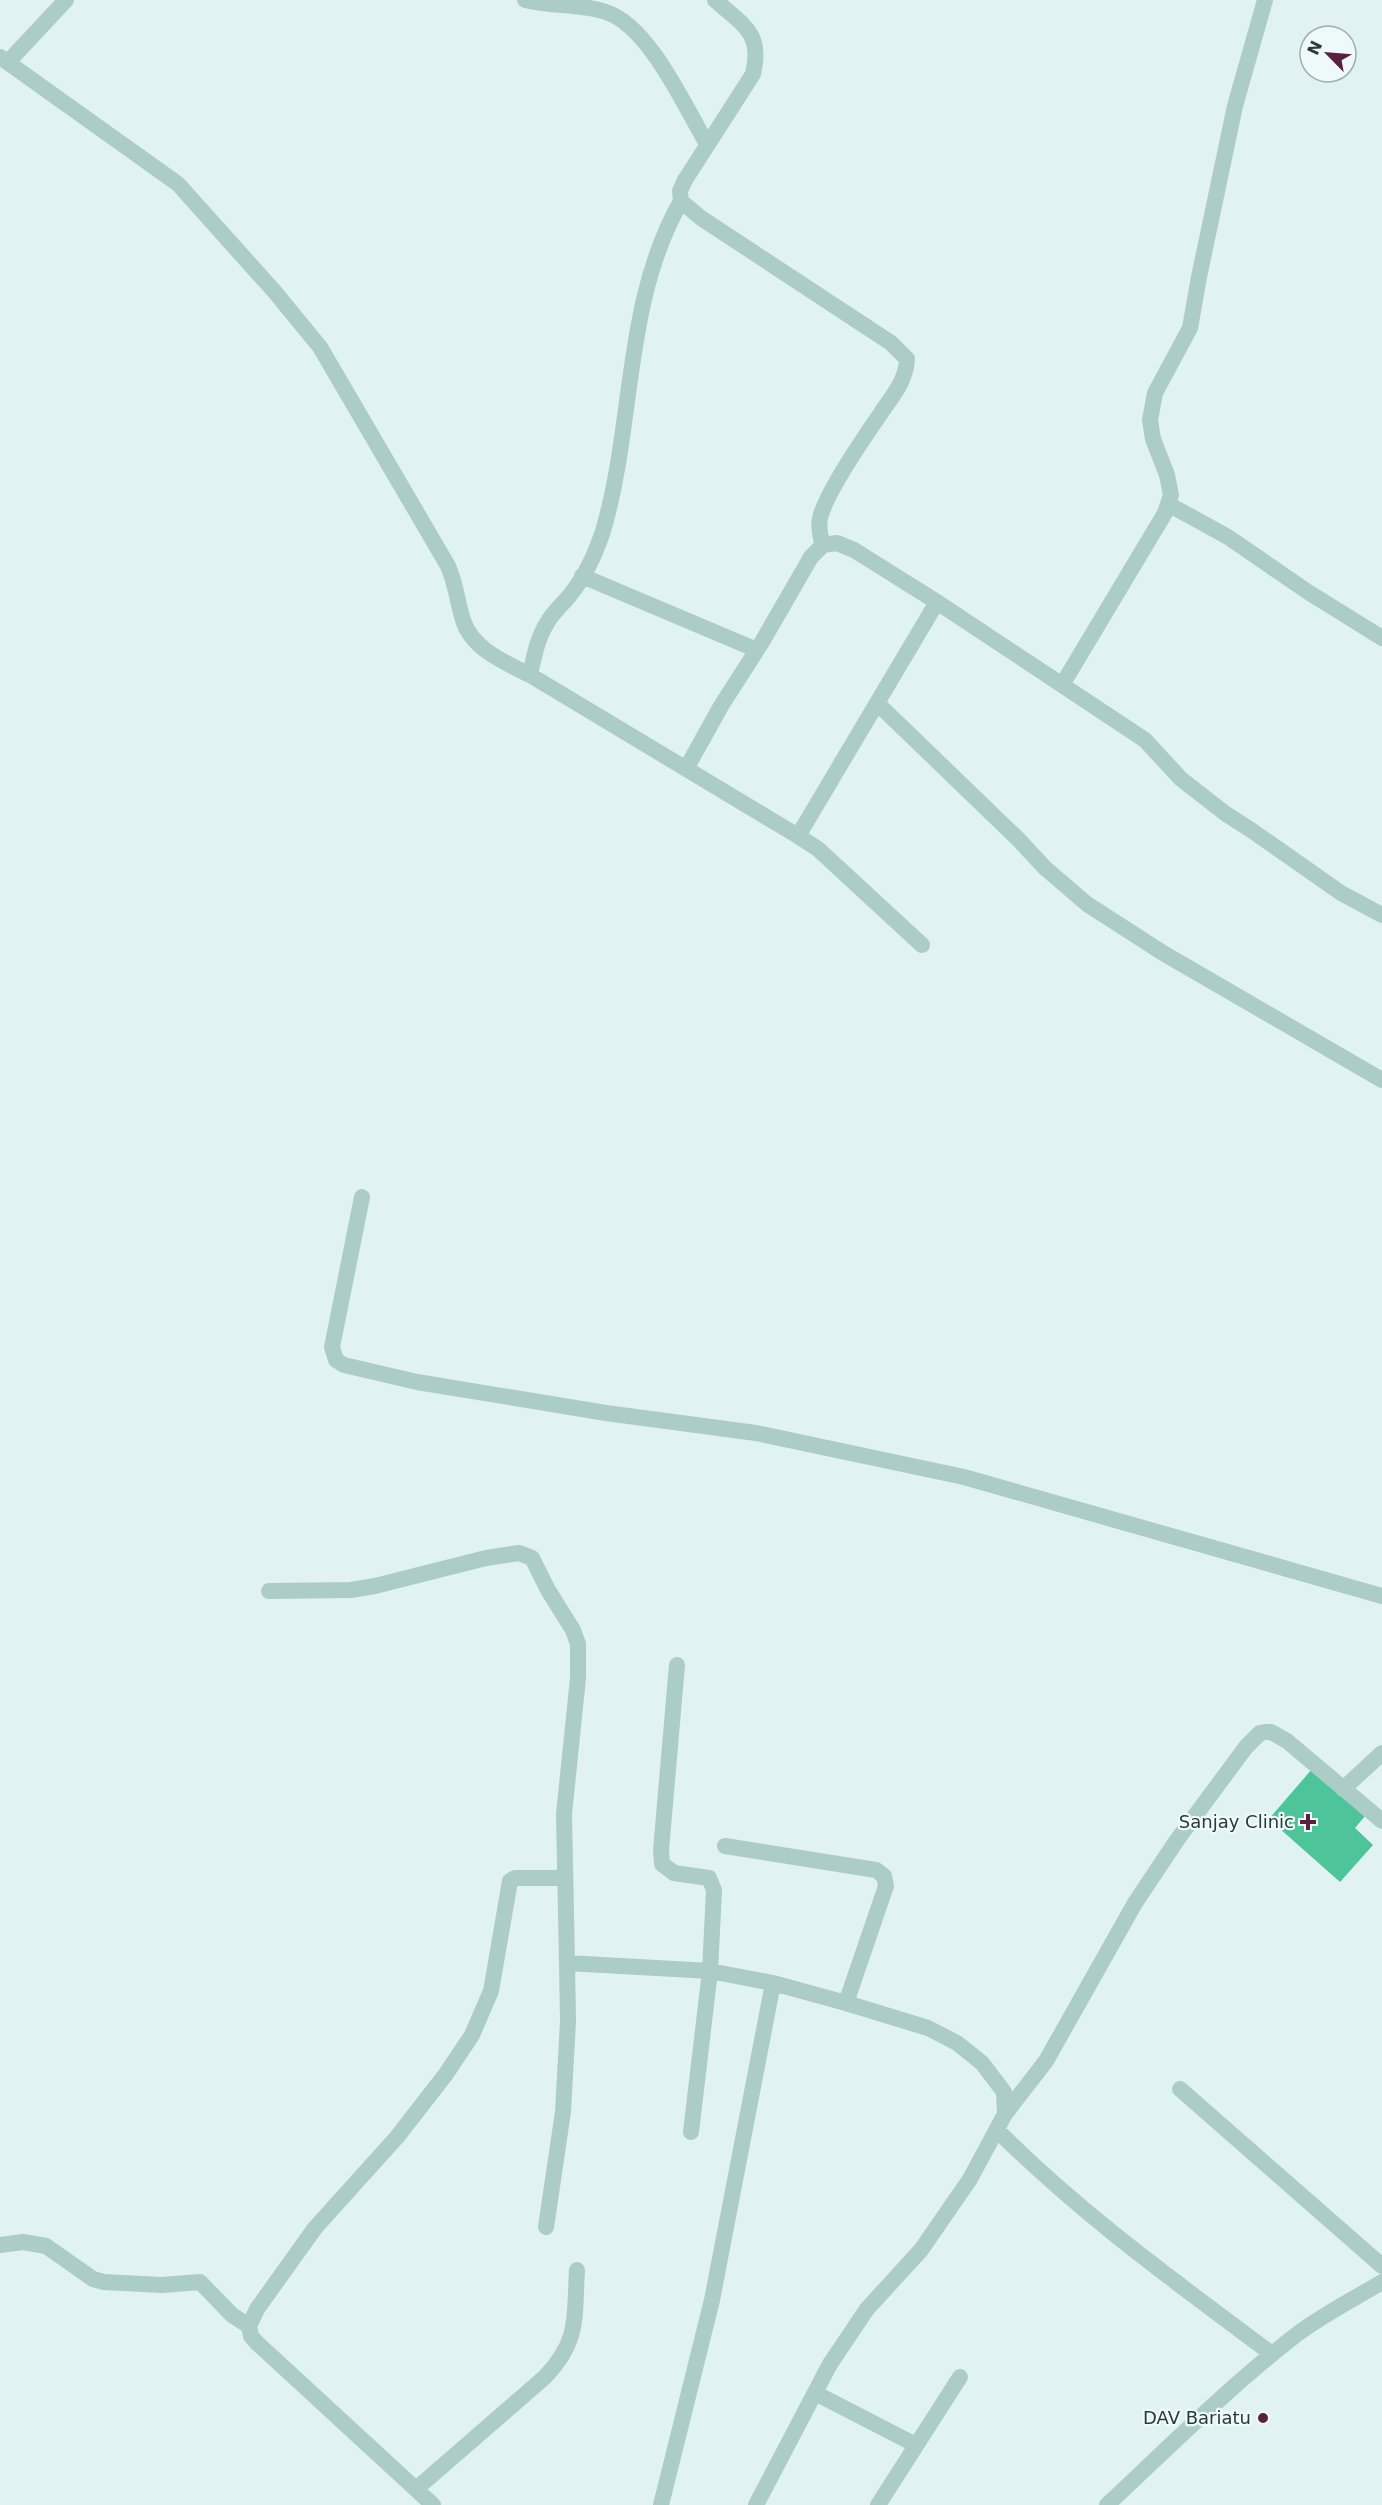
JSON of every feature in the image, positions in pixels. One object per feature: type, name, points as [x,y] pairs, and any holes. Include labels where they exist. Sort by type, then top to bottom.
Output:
[{"type":"street","points":[[66,0],[4,60],[178,184],[302,323],[334,369],[448,566],[455,581],[462,617],[471,637],[502,661],[530,675],[818,849],[922,945]]},
{"type":"street","points":[[525,0],[604,11],[620,17],[651,48],[707,144]]},
{"type":"street","points":[[530,675],[540,637],[546,624],[582,576],[602,533],[608,510],[643,296],[657,250],[681,201],[680,191],[685,180],[753,74],[758,56],[756,43],[748,30],[715,0]]},
{"type":"street","points":[[1062,685],[1165,513],[1171,495],[1167,475],[1153,439],[1150,420],[1155,393],[1190,328],[1235,106],[1265,0]]},
{"type":"street","points":[[681,201],[701,218],[891,343],[907,359],[907,371],[901,384],[828,498],[820,517],[819,532],[823,545]]},
{"type":"street","points":[[1168,504],[1228,537],[1308,592],[1382,638]]},
{"type":"street","points":[[686,769],[721,706],[757,650],[811,557],[823,545],[837,543],[854,550],[937,602],[1145,740],[1181,779],[1226,814],[1355,902],[1382,915]]},
{"type":"street","points":[[582,576],[757,650]]},
{"type":"street","points":[[798,836],[937,602]]},
{"type":"street","points":[[878,704],[1045,868],[1087,904],[1162,953],[1382,1080]]},
{"type":"street","points":[[362,1197],[332,1347],[336,1360],[344,1365],[417,1382],[606,1413],[756,1433],[964,1477],[1382,1596]]},
{"type":"street","points":[[269,1591],[351,1590],[486,1558],[519,1553],[532,1558],[548,1590],[573,1630],[578,1644],[578,1678],[564,1814],[568,2021],[564,2102],[546,2227]]},
{"type":"street","points":[[677,1665],[661,1850],[662,1864],[674,1873],[709,1878],[714,1890],[710,1971],[691,2132]]},
{"type":"street","points":[[756,2505],[830,2364],[867,2309],[921,2250],[945,2216],[998,2131],[1005,2114],[1046,2061],[1135,1903],[1177,1840],[1254,1738],[1265,1732],[1278,1735],[1382,1821]]},
{"type":"street","points":[[1343,1789],[1382,1753]]},
{"type":"street","points":[[725,1846],[876,1870],[885,1876],[886,1886],[846,2003]]},
{"type":"street","points":[[433,2505],[257,2343],[251,2336],[249,2326],[257,2309],[315,2228],[397,2137],[446,2074],[472,2035],[492,1991],[510,1881],[515,1878],[565,1878]]},
{"type":"street","points":[[567,1963],[710,1971],[773,1983],[928,2028],[957,2043],[982,2063],[1004,2092],[1005,2114]]},
{"type":"street","points":[[661,2505],[712,2300],[773,1983]]},
{"type":"street","points":[[1180,2089],[1382,2266]]},
{"type":"street","points":[[998,2131],[1040,2173],[1091,2216],[1272,2354]]},
{"type":"street","points":[[0,2245],[23,2242],[46,2246],[93,2279],[104,2282],[162,2285],[200,2282],[232,2315],[249,2326]]},
{"type":"street","points":[[416,2489],[545,2377],[560,2361],[572,2336],[578,2270]]},
{"type":"street","points":[[1107,2505],[1230,2389],[1272,2354],[1298,2333],[1382,2282]]},
{"type":"street","points":[[878,2505],[960,2377]]},
{"type":"street","points":[[815,2393],[916,2445]]},
{"type":"building","points":[[1312,1769],[1365,1816],[1355,1828],[1373,1845],[1340,1882],[1269,1819]]},
{"type":"place","name":"Sanjay Clinic","points":[[1308,1822]]},
{"type":"place","name":"DAV Bariatu","points":[[1263,2418]]}]
